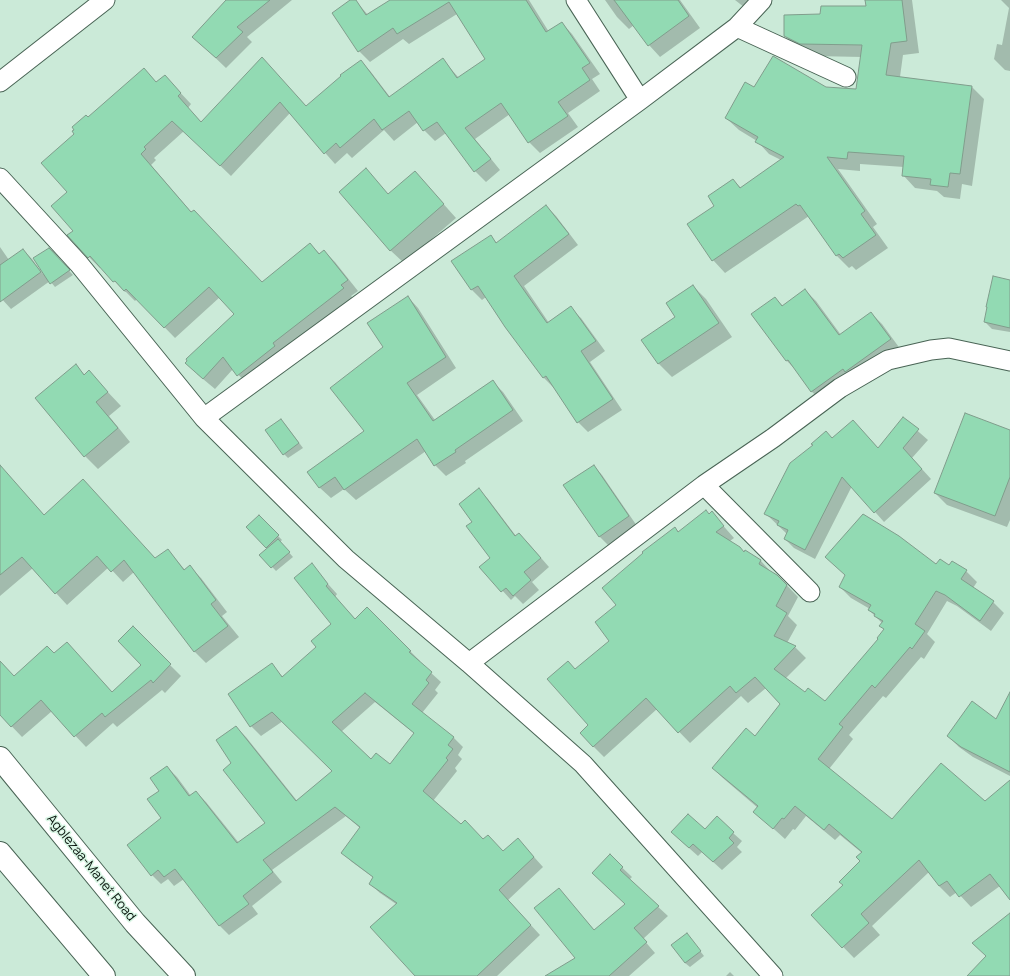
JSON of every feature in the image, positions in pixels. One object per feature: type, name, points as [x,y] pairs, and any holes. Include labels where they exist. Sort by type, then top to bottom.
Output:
[{"type":"main road","name":"Agblezaa-Manet Road","points":[[0,758],[135,923],[184,976]]},
{"type":"main road","points":[[0,853],[104,976]]},
{"type":"street","points":[[3,75],[105,0]]},
{"type":"street","points":[[576,0],[640,100]]},
{"type":"street","points":[[204,418],[737,28],[762,0]]},
{"type":"street","points":[[737,28],[846,77]]},
{"type":"street","points":[[0,178],[79,264],[204,418],[346,559],[469,663],[583,764],[773,976]]},
{"type":"street","points":[[469,663],[704,485],[773,438],[840,388],[888,360],[931,350],[949,348],[1010,361]]},
{"type":"street","points":[[704,485],[810,592]]},
{"type":"building","points":[[226,0],[270,0],[237,27],[243,32],[216,58],[192,37]]},
{"type":"building","points":[[350,0],[356,0],[366,15],[390,0],[526,0],[546,32],[562,22],[590,63],[582,68],[590,80],[558,102],[568,116],[528,143],[501,103],[465,128],[491,159],[474,172],[437,122],[423,131],[409,111],[382,130],[374,119],[340,148],[336,143],[324,154],[280,102],[220,166],[172,121],[144,147],[146,149],[141,154],[191,212],[194,210],[262,282],[310,243],[319,254],[324,250],[348,280],[341,285],[344,288],[273,343],[275,346],[237,376],[223,357],[203,379],[185,363],[187,361],[186,359],[234,314],[209,287],[164,328],[126,289],[124,291],[115,281],[113,282],[90,256],[88,258],[67,235],[73,231],[51,206],[67,192],[41,163],[74,134],[72,127],[86,115],[88,117],[144,68],[156,82],[165,75],[181,93],[178,96],[201,122],[262,57],[306,106],[341,76],[340,75],[361,60],[389,97],[443,58],[457,78],[485,59],[449,2],[397,34],[393,28],[358,52],[332,13]]},
{"type":"building","points":[[614,0],[678,0],[689,16],[648,46]]},
{"type":"building","points":[[865,0],[902,0],[907,41],[891,43],[886,75],[972,86],[960,174],[950,173],[948,187],[930,185],[931,179],[902,176],[904,156],[848,152],[847,159],[827,157],[865,211],[861,214],[876,235],[843,258],[839,254],[836,256],[800,205],[798,206],[796,204],[712,261],[687,224],[714,206],[708,196],[733,179],[740,188],[784,157],[755,142],[758,137],[725,118],[745,82],[754,87],[773,56],[826,87],[856,89],[862,45],[800,44],[784,36],[784,15],[820,14],[821,6],[866,6]]},
{"type":"building","points":[[366,168],[388,194],[415,171],[444,204],[390,251],[339,192]]},
{"type":"building","points":[[546,205],[569,234],[514,276],[547,323],[571,306],[596,341],[581,351],[613,399],[577,423],[546,376],[543,378],[505,327],[478,286],[471,290],[451,261],[491,235],[496,243]]},
{"type":"building","points":[[49,248],[70,270],[50,284],[33,258]]},
{"type":"building","points":[[23,249],[41,272],[0,302],[0,265]]},
{"type":"building","points":[[993,276],[1010,280],[1010,328],[984,322]]},
{"type":"building","points":[[693,285],[719,323],[658,364],[641,340],[675,317],[666,303]]},
{"type":"building","points":[[805,289],[839,335],[871,312],[891,339],[845,372],[843,369],[811,392],[788,360],[786,361],[751,314],[775,297],[782,306]]},
{"type":"building","points":[[408,296],[446,357],[407,383],[433,421],[493,380],[513,410],[455,450],[456,452],[434,466],[417,439],[344,490],[335,477],[319,488],[307,472],[364,431],[330,388],[383,347],[367,323]]},
{"type":"building","points":[[76,364],[84,375],[89,370],[108,392],[96,402],[118,428],[84,457],[35,398]]},
{"type":"building","points":[[965,413],[1010,430],[1010,477],[995,516],[934,493]]},
{"type":"building","points":[[903,417],[919,429],[903,448],[922,469],[874,513],[842,477],[805,550],[784,539],[788,530],[777,525],[779,521],[764,514],[790,463],[813,445],[811,444],[826,431],[832,438],[853,420],[878,448]]},
{"type":"building","points":[[281,419],[299,443],[283,455],[265,430]]},
{"type":"building","points":[[0,465],[44,515],[83,479],[155,558],[168,549],[184,570],[190,565],[216,600],[211,604],[228,626],[194,652],[124,560],[111,572],[97,556],[55,594],[22,557],[0,575]]},
{"type":"building","points":[[594,465],[629,516],[599,537],[563,485]]},
{"type":"building","points":[[479,488],[515,536],[519,533],[541,558],[524,572],[531,580],[513,596],[506,588],[501,592],[479,567],[490,558],[466,526],[472,522],[459,504]]},
{"type":"building","points":[[706,510],[709,514],[712,511],[724,526],[716,532],[740,547],[744,552],[745,550],[761,560],[759,564],[777,575],[787,585],[776,606],[787,613],[774,636],[796,646],[774,669],[805,692],[808,688],[825,701],[878,639],[877,638],[884,629],[879,626],[883,621],[874,616],[875,614],[868,610],[871,605],[839,587],[845,575],[825,557],[863,514],[899,536],[936,564],[940,559],[949,565],[952,561],[967,570],[961,579],[994,601],[980,621],[945,595],[936,591],[915,624],[925,631],[912,649],[910,647],[875,688],[872,685],[839,724],[843,727],[818,759],[892,819],[941,763],[985,801],[1010,780],[1010,900],[990,874],[959,897],[947,881],[939,886],[919,860],[861,914],[869,923],[842,948],[811,915],[843,885],[839,882],[860,861],[856,857],[862,852],[829,824],[824,830],[795,806],[773,829],[753,812],[758,806],[712,768],[746,728],[755,736],[780,704],[755,677],[736,693],[730,686],[678,733],[646,698],[593,747],[580,733],[588,725],[547,679],[568,661],[575,669],[609,641],[595,622],[616,605],[602,588],[643,553],[642,552],[675,527],[678,532]]},
{"type":"building","points":[[259,515],[279,535],[266,548],[246,527]]},
{"type":"building","points":[[278,539],[290,552],[271,568],[259,555]]},
{"type":"building","points":[[312,563],[328,584],[326,586],[355,619],[367,607],[411,651],[409,652],[432,672],[426,680],[429,683],[412,704],[454,737],[448,745],[453,749],[446,758],[448,760],[423,791],[461,824],[465,820],[483,839],[488,835],[503,851],[518,838],[534,857],[499,890],[531,925],[477,976],[415,976],[370,927],[397,903],[369,884],[373,877],[341,853],[360,827],[335,807],[263,860],[273,872],[243,896],[249,904],[219,926],[175,869],[164,877],[158,870],[151,876],[127,845],[161,818],[147,799],[159,791],[150,778],[167,766],[189,796],[196,791],[237,843],[265,823],[223,770],[231,763],[216,740],[236,726],[296,801],[332,771],[272,712],[250,727],[228,694],[272,663],[282,677],[316,647],[311,641],[331,624],[294,578]],"holes":[[[365,693],[414,733],[390,764],[376,753],[371,759],[332,722]]]},
{"type":"building","points":[[133,626],[171,664],[153,683],[151,680],[105,717],[102,713],[74,737],[41,700],[11,727],[0,715],[0,661],[14,676],[47,646],[54,653],[67,642],[112,692],[141,665],[118,641]]},
{"type":"building","points":[[1010,692],[1010,772],[961,747],[947,736],[972,701],[996,719]]},
{"type":"building","points":[[688,814],[705,829],[717,816],[734,832],[729,838],[734,843],[713,862],[693,844],[689,848],[671,832]]},
{"type":"building","points":[[610,854],[623,867],[620,870],[659,906],[634,928],[647,942],[609,976],[545,976],[575,958],[534,908],[559,888],[594,930],[625,904],[592,873]]},
{"type":"building","points":[[1010,913],[1010,976],[967,976],[986,956],[972,943]]},
{"type":"building","points":[[687,933],[701,951],[685,963],[671,945]]}]
